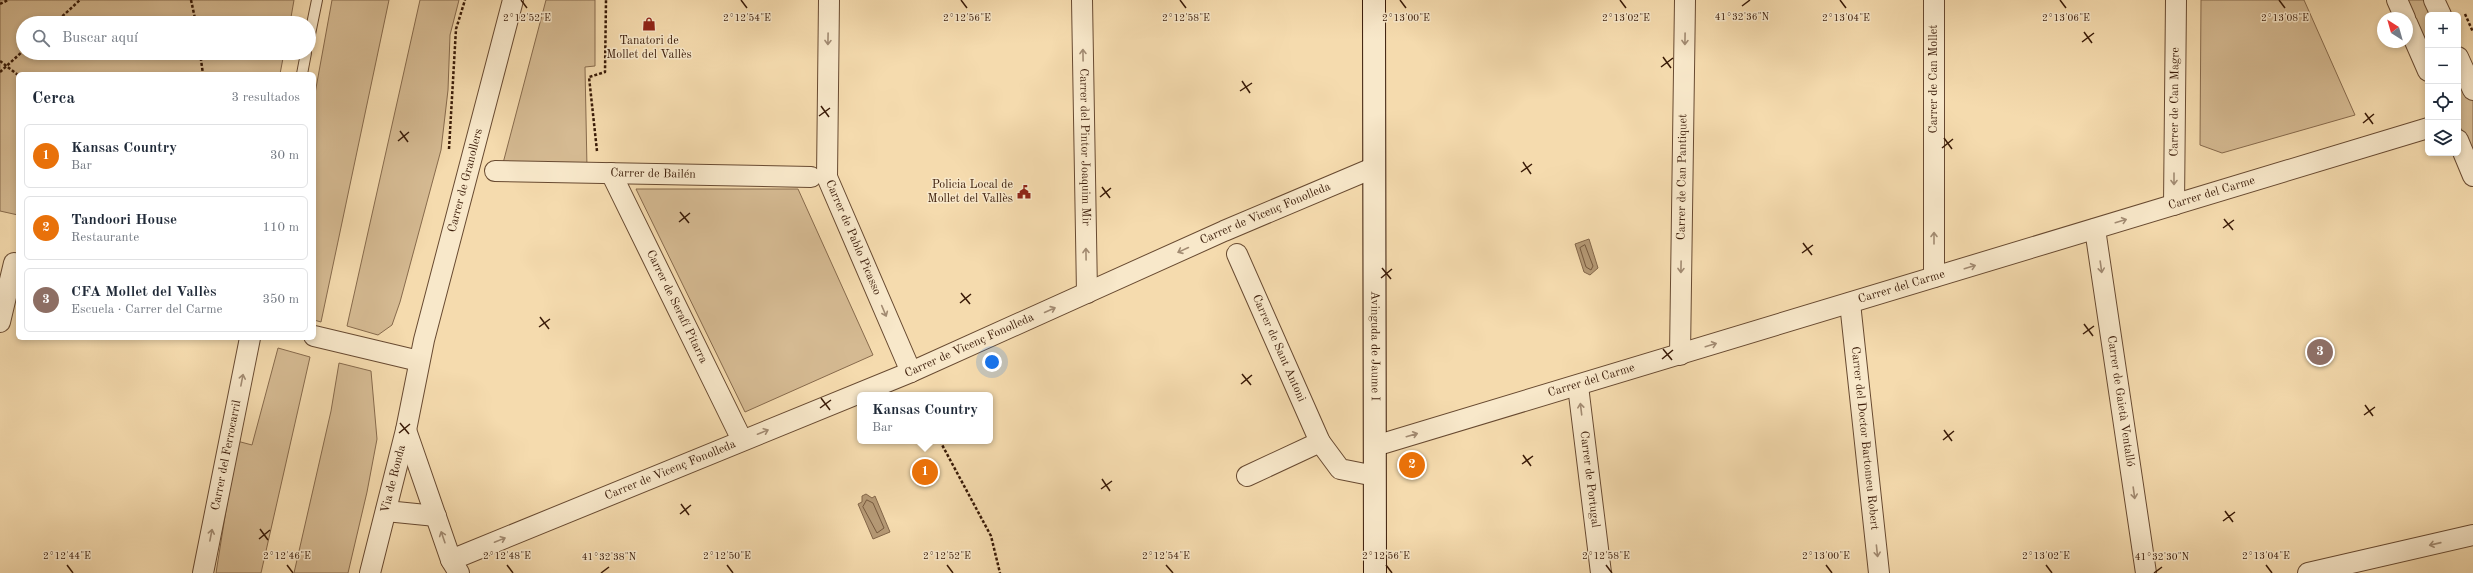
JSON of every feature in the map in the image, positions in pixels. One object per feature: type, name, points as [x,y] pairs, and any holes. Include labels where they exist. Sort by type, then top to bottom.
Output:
[{"type":"street","name":"Carrer de Granollers","points":[[419,361],[513,0]]},
{"type":"street","name":"Carrer de Pablo Picasso","points":[[829,0],[827,177],[911,372]]},
{"type":"street","name":"Carrer del Pintor Joaquim Mir","points":[[1082,0],[1086,294]]},
{"type":"street","name":"Avinguda de Jaume I","points":[[1374,0],[1373,168],[1375,573]]},
{"type":"street","name":"Carrer de Can Pantiquet","points":[[1680,355],[1685,0]]},
{"type":"street","name":"Carrer de Can Mollet","points":[[1934,0],[1934,278]]},
{"type":"street","name":"Carrer de Can Magre","points":[[2174,205],[2176,0]]},
{"type":"street","points":[[2397,0],[2402,12]]},
{"type":"street","points":[[2434,0],[2440,12]]},
{"type":"street","points":[[2413,37],[2425,64]]},
{"type":"street","points":[[2461,64],[2473,90]]},
{"type":"street","name":"Carrer del Carme","points":[[1375,446],[1578,386],[2425,129]]},
{"type":"street","points":[[2461,147],[2473,176]]},
{"type":"street","name":"Carrer de Vicenç Fonolleda","points":[[861,392],[911,372],[1373,168]]},
{"type":"street","name":"Carrer de Bailén","points":[[495,171],[812,177]]},
{"type":"street","name":"Carrer de Serafí Pitarra","points":[[605,173],[742,440]]},
{"type":"street","name":"Carrer de Gaietà Ventalló","points":[[2095,229],[2146,573]]},
{"type":"street","name":"Carrer de Sant Antoni","points":[[1237,254],[1320,442],[1340,469],[1375,476]]},
{"type":"street","points":[[0,322],[11,263]]},
{"type":"street","name":"Carrer del Doctor Bartomeu Robert","points":[[1850,303],[1880,573]]},
{"type":"street","points":[[316,336],[419,361]]},
{"type":"street","name":"Carrer del Ferrocarril","points":[[203,573],[250,340]]},
{"type":"street","name":"Via de Ronda","points":[[370,573],[406,430],[419,361]]},
{"type":"street","name":"Carrer de Portugal","points":[[1578,386],[1601,573]]},
{"type":"street","name":"Carrer de Vicenç Fonolleda","points":[[455,566],[742,440],[857,394]]},
{"type":"street","points":[[406,430],[455,566]]},
{"type":"street","points":[[1247,476],[1320,442]]},
{"type":"street","points":[[386,512],[436,516]]},
{"type":"street","points":[[2308,573],[2473,535]]},
{"type":"lane","points":[[314,16],[317,0]]},
{"type":"lane","points":[[302,72],[305,60]]},
{"type":"path","points":[[0,4],[8,0]]},
{"type":"path","points":[[63,16],[80,0]]},
{"type":"path","points":[[191,0],[194,16]]},
{"type":"path","points":[[448,150],[456,30],[466,0]]},
{"type":"path","points":[[605,173],[589,77],[605,72],[606,0]]},
{"type":"path","points":[[2464,13],[2473,32]]},
{"type":"path","points":[[0,72],[16,57]]},
{"type":"path","points":[[201,60],[203,72]]},
{"type":"path","points":[[0,61],[16,74]]},
{"type":"path","points":[[942,444],[991,536],[1000,573]]},
{"type":"shaded area","points":[[0,0],[294,0],[291,16],[16,16],[16,60],[283,60],[280,72],[16,72],[16,215],[0,211]]},
{"type":"shaded area","points":[[332,0],[389,0],[321,322],[316,321],[316,88]]},
{"type":"shaded area","points":[[420,0],[459,0],[450,35],[448,90],[441,150],[400,302],[392,325],[378,335],[347,326]]},
{"type":"shaded area","points":[[546,0],[595,0],[595,66],[585,67],[587,168],[502,167]]},
{"type":"shaded area","points":[[2201,0],[2304,0],[2355,115],[2222,153],[2200,145]]},
{"type":"shaded area","points":[[2404,0],[2429,0],[2435,12],[2425,12],[2425,47],[2413,20],[2413,12],[2409,12]]},
{"type":"shaded area","points":[[2461,73],[2473,100],[2473,156],[2461,129]]},
{"type":"shaded area","points":[[636,189],[798,189],[873,355],[745,412]]},
{"type":"shaded area","points":[[278,348],[310,357],[261,573],[216,573],[237,441],[252,445]]},
{"type":"shaded area","points":[[339,363],[371,371],[377,439],[367,492],[348,573],[294,573],[331,411]]},
{"type":"water","points":[[1589,239],[1598,268],[1590,275],[1584,272],[1575,244]]},
{"type":"water","points":[[866,494],[872,498],[875,496],[890,532],[873,539],[858,504],[862,502],[862,496]]},
{"type":"place","name":"Tanatori de Mollet del Vallès","points":[[649,24]]},
{"type":"place","name":"Policia Local de Mollet del Vallès","points":[[1024,192]]},
{"type":"place","name":"CFA Mollet del Vallès","points":[[2320,352]]},
{"type":"place","name":"Tandoori House","points":[[1412,465]]},
{"type":"place","name":"Kansas Country","points":[[925,472]]}]
